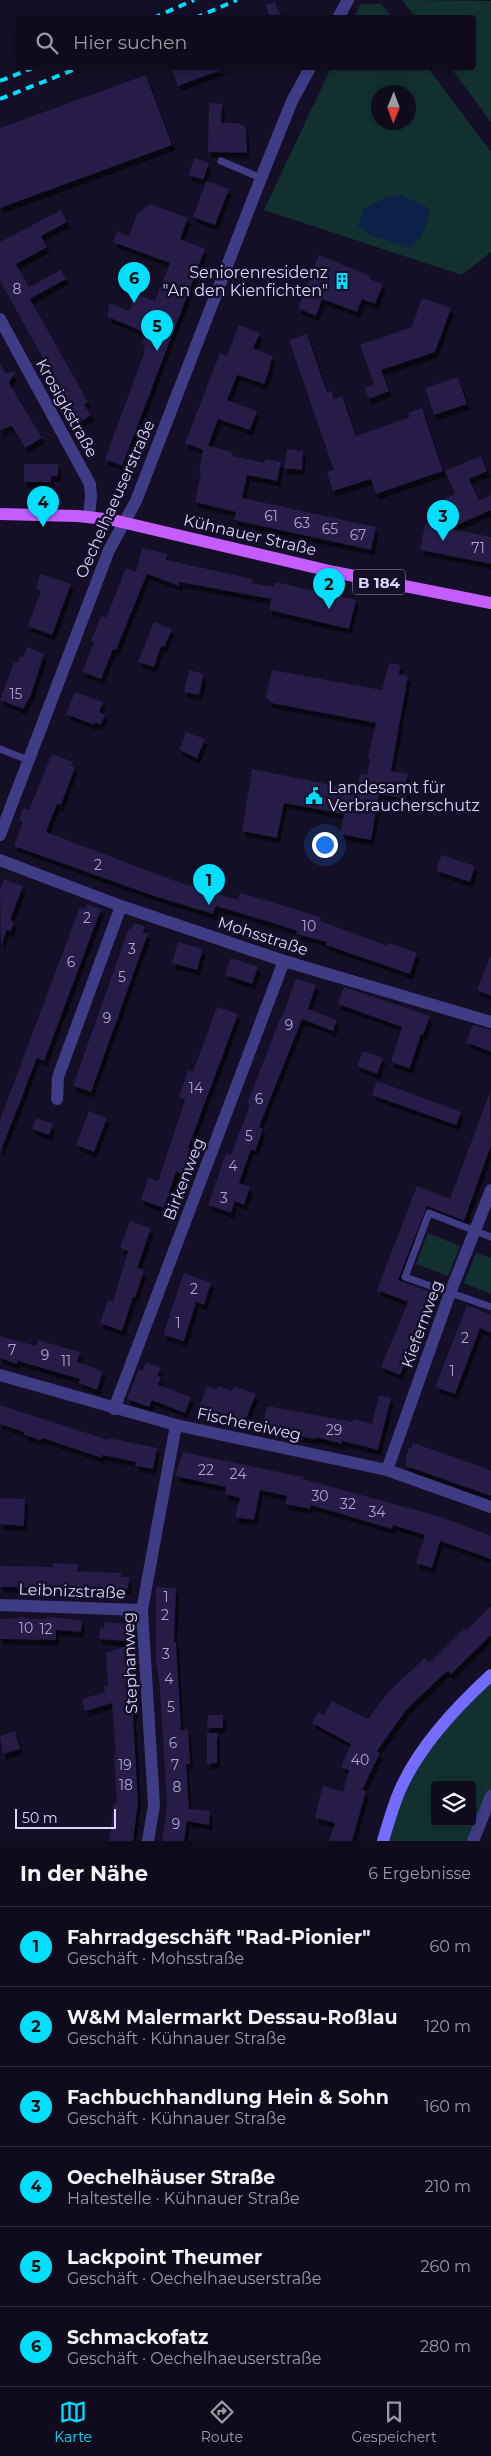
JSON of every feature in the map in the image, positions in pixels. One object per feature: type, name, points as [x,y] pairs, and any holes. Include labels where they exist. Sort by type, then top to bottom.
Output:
[{"type":"main road","name":"Kühnauer Straße","points":[[0,514],[89,517],[123,522],[334,572],[491,604]]},
{"type":"main road","points":[[383,1841],[401,1788],[416,1760],[459,1704],[491,1676]]},
{"type":"street","points":[[340,15],[348,0]]},
{"type":"street","name":"Oechelhaeuserstraße","points":[[0,835],[107,556],[123,522],[136,501],[261,178],[295,95],[309,70]]},
{"type":"street","name":"Krosigkstraße","points":[[0,319],[90,484],[92,496],[89,517]]},
{"type":"street","name":"Mohsstraße","points":[[0,860],[121,906],[284,960],[491,1022]]},
{"type":"street","points":[[57,1099],[58,1077],[121,906]]},
{"type":"street","name":"Birkenweg","points":[[114,1409],[284,960]]},
{"type":"street","name":"Kiefernweg","points":[[387,1470],[450,1293],[491,1190]]},
{"type":"street","name":"Fischereiweg","points":[[0,1375],[114,1409],[176,1425],[387,1470],[491,1507]]},
{"type":"street","name":"Stephanweg","points":[[148,1841],[154,1805],[142,1610],[176,1425]]},
{"type":"street","name":"Leibnizstraße","points":[[0,1605],[142,1610]]},
{"type":"street","points":[[473,1841],[491,1796]]},
{"type":"lane","points":[[221,161],[261,178]]},
{"type":"lane","points":[[0,749],[28,760]]},
{"type":"lane","points":[[491,1237],[429,1213],[405,1277],[491,1307]]},
{"type":"green space","points":[[402,0],[491,1],[491,122],[452,70],[476,70],[476,15],[413,15]]},
{"type":"green space","points":[[361,4],[381,4],[390,15],[355,15]]},
{"type":"green space","points":[[330,70],[430,70],[491,152],[491,252],[462,275],[264,210]]},
{"type":"green space","points":[[428,1233],[460,1246],[448,1276],[416,1264]]},
{"type":"green space","points":[[476,1253],[491,1258],[491,1294],[464,1283]]},
{"type":"green space","points":[[491,1675],[491,1796],[473,1841],[383,1841],[417,1760]]},
{"type":"water","points":[[401,195],[427,207],[430,215],[422,235],[412,246],[407,248],[369,234],[358,227],[363,209],[389,196]]},
{"type":"building","points":[[275,2],[281,15],[269,15],[266,5]]},
{"type":"building","points":[[172,70],[221,70],[178,86]]},
{"type":"building","points":[[146,75],[172,145],[0,208],[0,128]]},
{"type":"building","points":[[209,103],[222,104],[221,123],[238,123],[246,128],[247,153],[208,152]]},
{"type":"building","points":[[195,158],[209,163],[203,180],[188,175]]},
{"type":"building","points":[[206,181],[229,189],[215,225],[193,217]]},
{"type":"building","points":[[150,204],[188,218],[180,239],[205,249],[122,466],[105,459],[145,351],[143,350],[145,344],[142,343],[146,333],[108,317],[109,303],[129,311],[136,294],[155,301],[170,263],[113,242],[117,231],[129,236],[137,214]]},
{"type":"building","points":[[61,210],[67,222],[41,236],[47,247],[16,264],[29,287],[61,270],[66,279],[30,299],[88,402],[84,404],[91,415],[79,423],[0,281],[0,242]]},
{"type":"building","name":"Seniorenresidenz \"An den Kienfichten\"","points":[[319,255],[370,276],[369,279],[383,284],[375,304],[362,299],[357,312],[322,299],[316,316],[298,308]]},
{"type":"building","points":[[422,298],[451,308],[435,352],[381,370],[389,391],[369,399],[365,388],[374,384],[360,345],[412,327]]},
{"type":"building","points":[[239,325],[260,333],[253,348],[273,356],[270,368],[264,384],[237,375],[227,400],[257,411],[250,430],[218,419],[208,446],[233,452],[232,456],[265,463],[265,459],[281,462],[277,481],[247,475],[242,498],[376,527],[371,550],[234,520],[236,512],[195,502],[201,473],[199,473],[203,450],[185,443],[220,353],[227,356]]},
{"type":"building","points":[[307,334],[327,392],[331,391],[334,399],[342,396],[356,436],[410,417],[408,413],[422,408],[443,471],[376,494],[371,479],[333,491],[327,472],[334,470],[289,340]]},
{"type":"building","points":[[0,364],[5,373],[15,372],[9,383],[42,438],[25,448],[12,426],[0,430]]},
{"type":"building","points":[[458,377],[467,404],[434,415],[425,388]]},
{"type":"building","points":[[287,449],[303,451],[302,470],[284,468]]},
{"type":"building","points":[[481,456],[487,471],[469,479],[479,501],[491,495],[491,510],[452,527],[440,501],[455,494],[445,471]]},
{"type":"building","points":[[24,464],[58,464],[58,476],[51,476],[51,482],[24,482]]},
{"type":"building","points":[[425,524],[491,537],[491,564],[420,550]]},
{"type":"building","points":[[142,548],[167,554],[166,560],[253,579],[252,583],[274,587],[275,582],[356,600],[349,629],[269,610],[271,599],[179,582],[179,586],[147,574],[116,650],[113,649],[101,679],[82,672],[94,642],[91,641],[101,616],[106,618],[126,568],[136,572]]},
{"type":"building","points":[[40,574],[71,584],[52,635],[28,626],[41,591],[36,589]]},
{"type":"building","points":[[154,622],[172,629],[164,647],[161,646],[154,667],[138,662]]},
{"type":"building","points":[[27,647],[44,654],[31,695],[23,709],[0,700],[14,662],[18,663],[20,656],[23,657]]},
{"type":"building","points":[[389,663],[400,665],[399,674],[408,676],[391,771],[408,774],[406,785],[408,788],[406,799],[379,794],[371,840],[340,834],[344,814],[284,803],[277,838],[242,831],[252,769],[357,790],[360,774],[367,775],[370,760],[368,757],[376,723],[271,703],[266,697],[272,670],[382,690]]},
{"type":"building","points":[[189,670],[204,674],[199,695],[184,692]]},
{"type":"building","points":[[75,692],[103,702],[99,712],[105,714],[101,725],[95,722],[94,725],[66,714]]},
{"type":"building","points":[[186,732],[205,739],[197,758],[179,750]]},
{"type":"building","points":[[52,754],[73,762],[71,766],[75,767],[61,805],[57,804],[46,832],[175,881],[238,900],[240,893],[268,901],[321,917],[320,921],[388,946],[389,943],[417,953],[410,974],[326,945],[327,942],[296,934],[297,931],[276,924],[216,906],[213,914],[151,895],[14,846],[23,822],[19,820],[23,808],[29,810]]},
{"type":"building","points":[[441,855],[475,866],[470,882],[436,871]]},
{"type":"building","points":[[4,879],[23,886],[10,920],[14,922],[11,931],[7,930],[1,945],[0,890]]},
{"type":"building","points":[[87,904],[101,909],[44,1061],[37,1058],[0,1153],[0,1120],[80,907],[85,909]]},
{"type":"building","points":[[134,923],[145,926],[143,932],[148,933],[91,1092],[73,1086],[129,928],[132,929]]},
{"type":"building","points":[[178,942],[203,949],[197,970],[172,963]]},
{"type":"building","points":[[491,957],[491,996],[477,990]]},
{"type":"building","points":[[231,958],[258,967],[252,984],[225,975]]},
{"type":"building","points":[[296,978],[316,985],[308,1009],[337,1020],[333,1031],[302,1019],[259,1127],[263,1129],[255,1151],[251,1149],[239,1183],[250,1187],[244,1205],[235,1201],[231,1213],[208,1205],[226,1153],[231,1155],[250,1105],[247,1104]]},
{"type":"building","points":[[344,987],[430,1016],[423,1035],[421,1034],[410,1068],[391,1062],[402,1027],[338,1004]]},
{"type":"building","points":[[217,1007],[238,1014],[188,1148],[191,1149],[182,1174],[176,1172],[164,1208],[141,1200],[148,1178],[158,1181],[185,1100],[179,1097],[188,1070],[193,1072]]},
{"type":"building","points":[[473,1025],[491,1030],[491,1052],[466,1042]]},
{"type":"building","points":[[363,1051],[383,1058],[377,1074],[357,1066]]},
{"type":"building","points":[[377,1081],[461,1112],[456,1125],[372,1095]]},
{"type":"building","points":[[490,1092],[491,1145],[464,1221],[427,1206],[398,1280],[433,1293],[400,1375],[381,1367],[408,1302],[377,1290],[417,1186],[450,1199]]},
{"type":"building","points":[[89,1111],[107,1118],[94,1152],[76,1145]]},
{"type":"building","points":[[36,1118],[53,1124],[49,1135],[32,1129]]},
{"type":"building","points":[[130,1221],[151,1228],[137,1268],[144,1270],[122,1331],[100,1323],[108,1300],[113,1302],[128,1251],[120,1248]]},
{"type":"building","points":[[184,1273],[211,1283],[204,1305],[196,1302],[184,1341],[163,1335]]},
{"type":"building","points":[[467,1305],[491,1315],[491,1333],[480,1328],[455,1394],[435,1387]]},
{"type":"building","points":[[0,1336],[36,1346],[38,1340],[80,1352],[77,1362],[103,1371],[97,1390],[79,1383],[80,1379],[18,1361],[17,1364],[0,1358]]},
{"type":"building","points":[[146,1362],[161,1368],[157,1376],[161,1377],[158,1385],[191,1397],[185,1413],[152,1400],[149,1407],[127,1399],[139,1369],[142,1371]]},
{"type":"building","points":[[207,1386],[216,1390],[218,1386],[232,1391],[234,1386],[256,1394],[245,1421],[219,1412],[217,1417],[198,1409]]},
{"type":"building","points":[[379,1395],[391,1398],[378,1450],[342,1441],[342,1444],[316,1437],[315,1439],[262,1430],[267,1406],[353,1422],[353,1419],[372,1424]]},
{"type":"building","points":[[0,1405],[108,1440],[109,1438],[157,1448],[153,1469],[135,1466],[136,1462],[102,1455],[102,1458],[42,1438],[41,1440],[24,1435],[24,1432],[0,1424]]},
{"type":"building","points":[[413,1443],[491,1470],[491,1496],[406,1466],[407,1461],[405,1460]]},
{"type":"building","points":[[183,1452],[303,1477],[303,1479],[441,1517],[491,1536],[491,1559],[440,1541],[432,1568],[416,1563],[425,1535],[393,1525],[392,1529],[311,1505],[310,1509],[285,1504],[287,1496],[260,1490],[254,1520],[235,1517],[240,1498],[225,1494],[226,1487],[175,1476]]},
{"type":"building","points":[[0,1498],[25,1499],[24,1526],[0,1524]]},
{"type":"building","points":[[53,1563],[78,1564],[77,1571],[121,1573],[121,1577],[129,1577],[128,1589],[120,1589],[120,1592],[79,1591],[79,1588],[0,1587],[0,1566],[53,1567]]},
{"type":"building","points":[[156,1587],[176,1588],[174,1642],[176,1642],[181,1730],[188,1729],[190,1764],[186,1764],[189,1809],[210,1811],[209,1825],[187,1821],[184,1841],[162,1841],[167,1805],[160,1690],[156,1666]]},
{"type":"building","points":[[491,1606],[491,1635],[451,1674],[447,1671],[407,1709],[377,1751],[380,1753],[362,1790],[366,1791],[352,1841],[329,1841],[335,1823],[315,1818],[318,1804],[323,1786],[343,1792],[349,1770],[341,1767],[351,1744],[312,1723],[318,1712],[324,1715],[332,1701],[368,1719],[388,1692],[425,1658],[429,1663],[464,1628],[466,1631]]},
{"type":"building","points":[[21,1616],[29,1619],[45,1619],[47,1617],[82,1620],[81,1632],[56,1630],[56,1640],[0,1639],[0,1619],[19,1618]]},
{"type":"building","points":[[105,1622],[127,1624],[125,1641],[99,1639],[100,1628],[104,1629]]},
{"type":"building","points":[[125,1646],[124,1656],[128,1656],[130,1685],[135,1688],[131,1694],[132,1707],[135,1709],[133,1717],[138,1802],[133,1841],[109,1841],[114,1803],[117,1803],[112,1703],[85,1711],[82,1699],[105,1692],[104,1686],[108,1686],[106,1653]]},
{"type":"building","points":[[208,1715],[223,1715],[223,1728],[207,1728]]},
{"type":"building","points":[[15,1731],[20,1749],[3,1754],[0,1736]]},
{"type":"building","points":[[207,1733],[217,1733],[217,1763],[207,1764]]},
{"type":"railway","points":[[160,15],[194,0]]},
{"type":"railway","points":[[202,15],[237,0]]},
{"type":"railway","points":[[0,81],[28,70]]},
{"type":"railway","points":[[0,99],[73,70]]},
{"type":"place","name":"Seniorenresidenz \"An den Kienfichten\"","points":[[342,281]]},
{"type":"place","name":"Schmackofatz","points":[[134,303]]},
{"type":"place","name":"Lackpoint Theumer","points":[[157,351]]},
{"type":"place","name":"Oechelhäuser Straße","points":[[43,527]]},
{"type":"place","name":"Fachbuchhandlung Hein & Sohn","points":[[443,541]]},
{"type":"place","name":"W&M Malermarkt Dessau-Roßlau","points":[[329,609]]},
{"type":"place","name":"Landesamt für Verbraucherschutz","points":[[314,796]]},
{"type":"place","name":"Fahrradgeschäft \"Rad-Pionier\"","points":[[209,905]]}]
